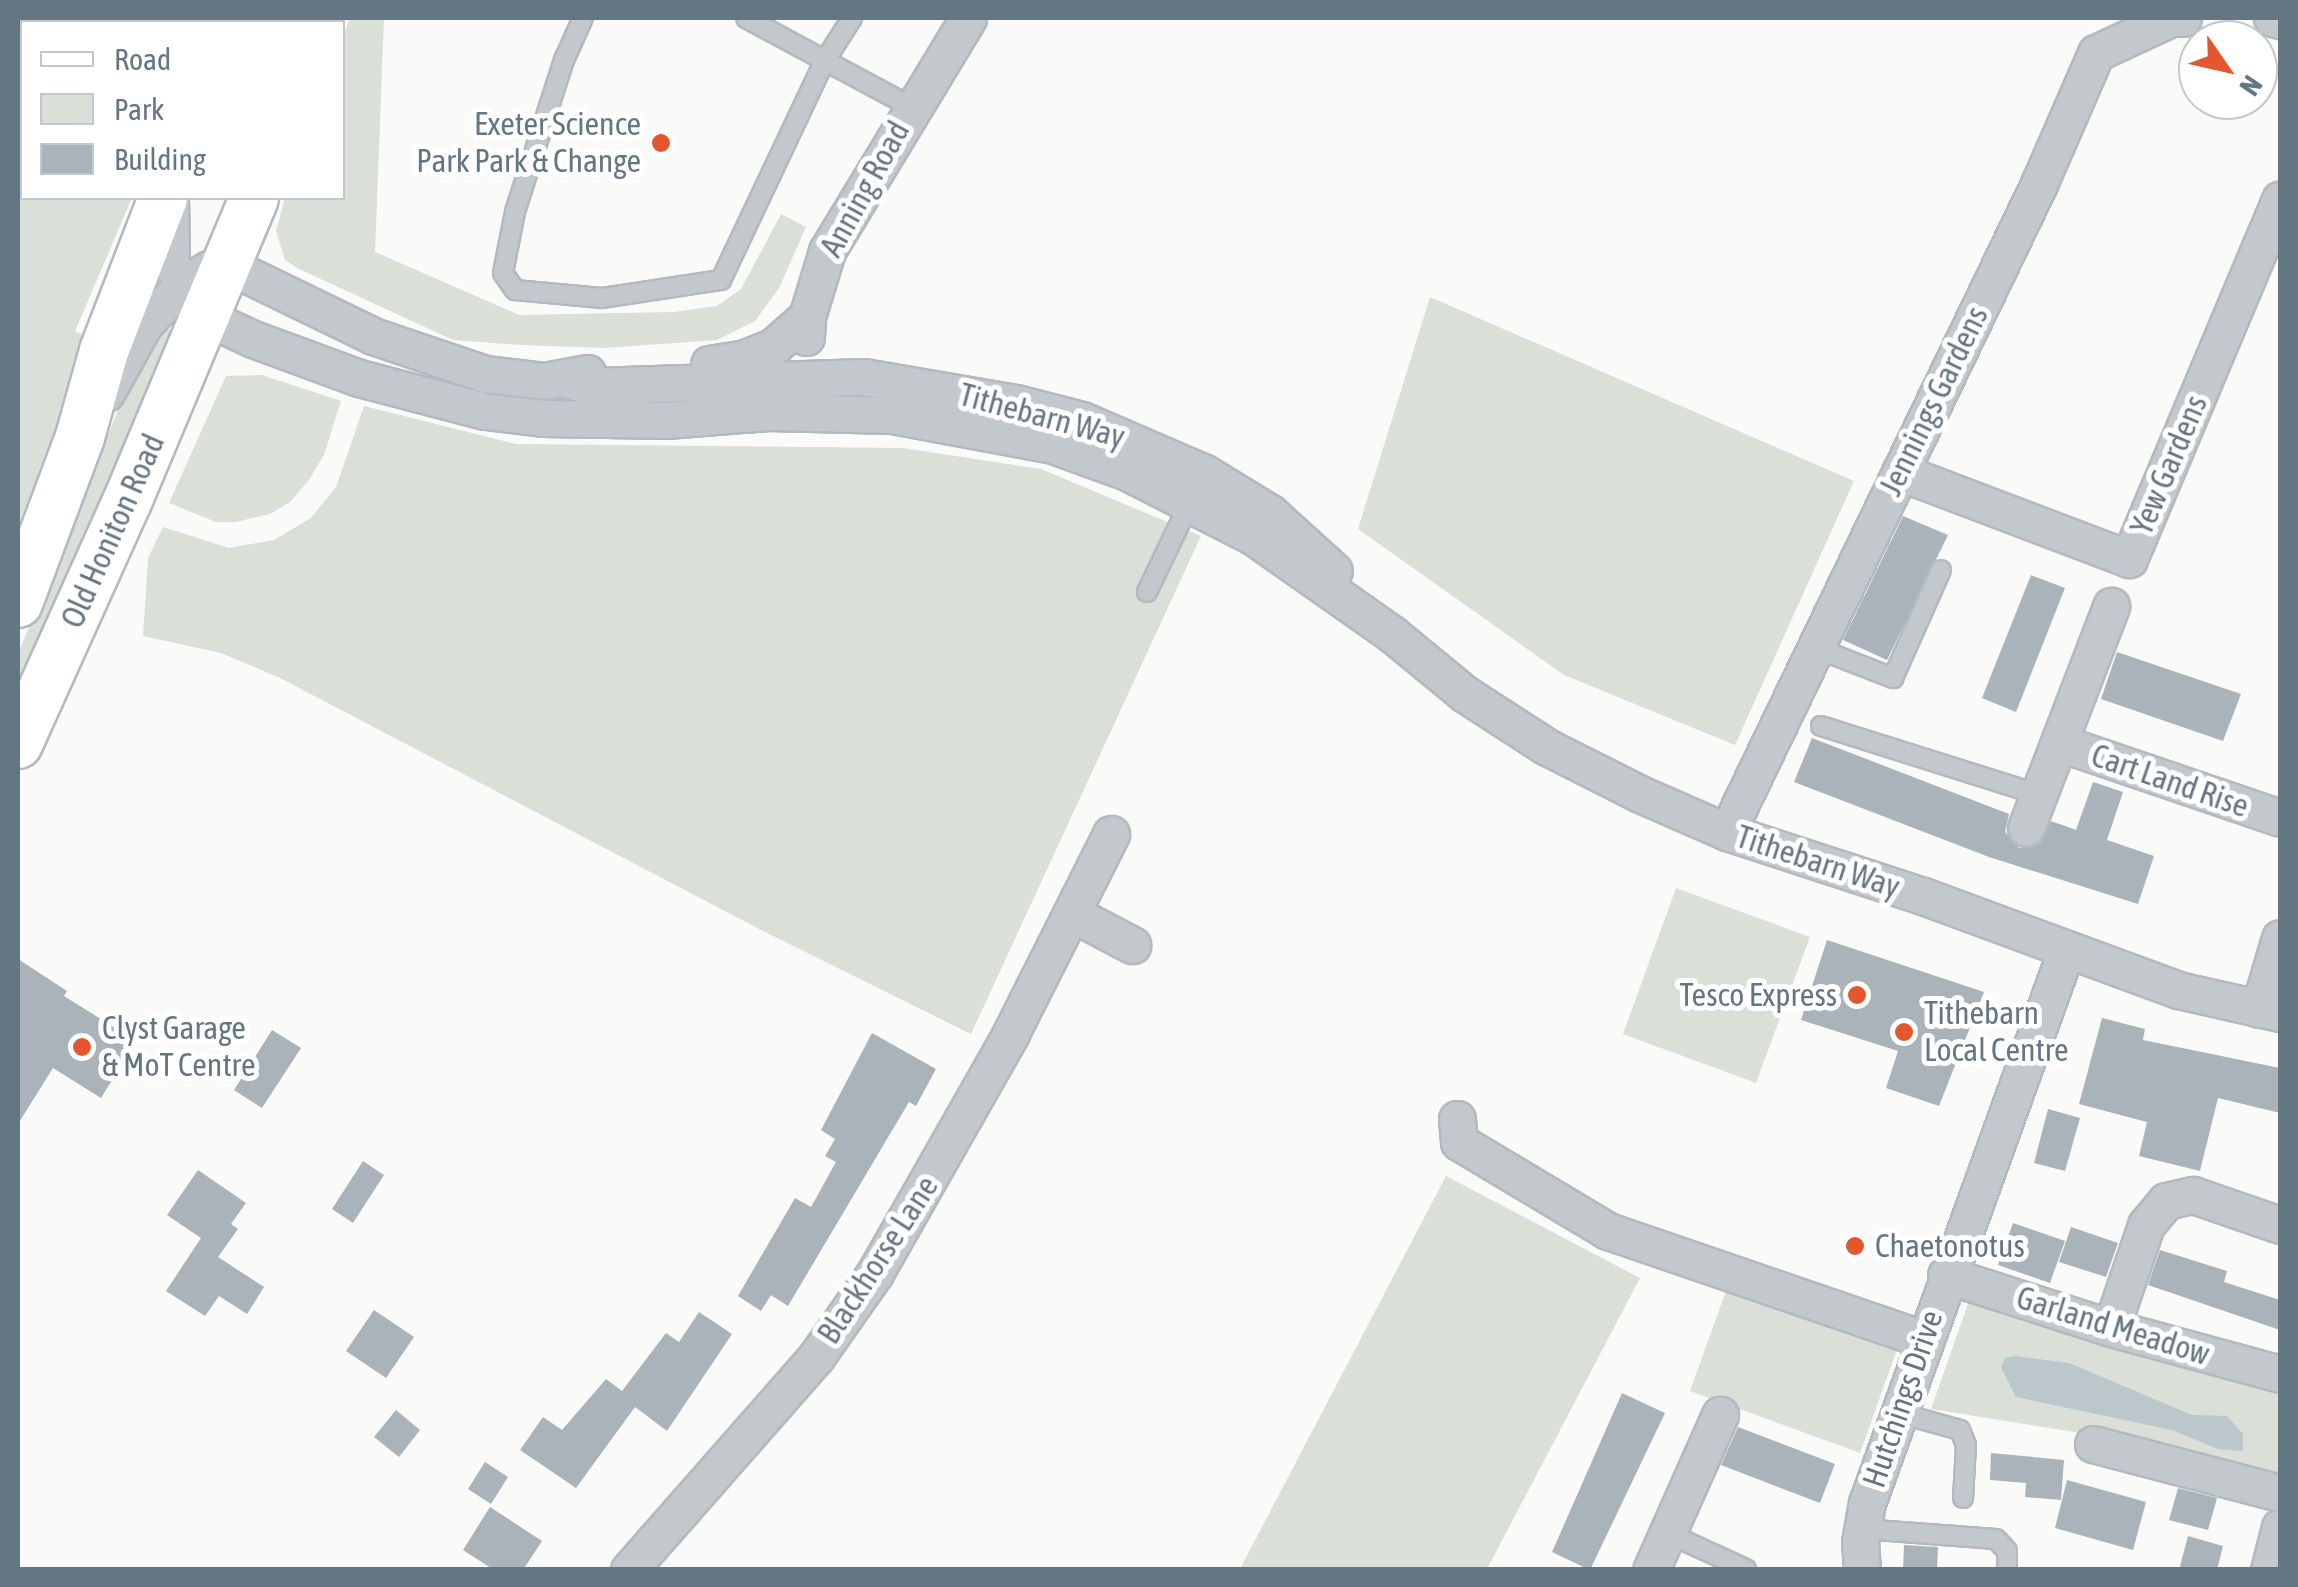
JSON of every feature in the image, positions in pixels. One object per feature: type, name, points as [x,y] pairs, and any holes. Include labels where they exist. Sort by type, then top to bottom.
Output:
[{"type":"street","name":"Anning Road","points":[[805,376],[807,316],[828,251],[911,107],[968,18]]},
{"type":"street","name":"Jennings Gardens","points":[[1726,832],[2039,184],[2096,53],[2171,18],[2183,18]]},
{"type":"street","points":[[2272,18],[2280,20]]},
{"type":"street","name":"Yew Gardens","points":[[1900,472],[2128,559],[2280,198]]},
{"type":"street","name":"Old Honiton Road","points":[[18,603],[80,437],[104,351],[166,200]]},
{"type":"street","name":"Old Honiton Road","points":[[167,200],[171,263],[195,301]]},
{"type":"street","name":"Old Honiton Road","points":[[18,744],[195,301],[227,265],[253,200]]},
{"type":"street","name":"Tithebarn Way","points":[[227,265],[373,336],[485,374],[567,380],[593,386],[864,377],[1016,403],[1082,420],[1196,487]]},
{"type":"street","name":"Tithebarn Way","points":[[195,301],[360,378],[485,412],[543,418],[667,420],[769,412],[892,415]]},
{"type":"street","name":"Old Honiton Road","points":[[80,437],[144,323],[195,301]]},
{"type":"street","name":"Tithebarn Way","points":[[567,380],[594,370],[725,364],[774,346],[807,316]]},
{"type":"street","points":[[769,412],[791,399],[805,376]]},
{"type":"street","name":"Tithebarn Way","points":[[805,376],[822,394],[892,415],[1054,444],[1126,471],[1196,487],[1270,513],[1360,594],[1392,634],[1465,694],[1548,747],[1726,832],[1923,896],[2178,990],[2270,1011]]},
{"type":"street","name":"Cart Land Rise","points":[[2033,812],[2111,606]]},
{"type":"street","name":"Cart Land Rise","points":[[2060,743],[2280,818]]},
{"type":"street","name":"Blackhorse Lane","points":[[628,1570],[816,1357],[875,1274],[935,1172],[1074,914],[1111,834]]},
{"type":"street","points":[[1074,914],[1132,945]]},
{"type":"street","points":[[2270,1011],[2280,938]]},
{"type":"street","name":"Hutchings Drive","points":[[1862,1570],[1862,1529],[1898,1413],[2066,951]]},
{"type":"street","points":[[1457,1119],[1458,1142],[1608,1231],[1924,1338]]},
{"type":"street","points":[[2110,1328],[2146,1225],[2166,1201],[2193,1196],[2280,1225]]},
{"type":"street","name":"Garland Meadow","points":[[1946,1276],[2110,1328],[2280,1374]]},
{"type":"street","points":[[1651,1570],[1720,1416]]},
{"type":"street","points":[[2093,1444],[2280,1493]]},
{"type":"street","points":[[2268,1570],[2280,1527]]},
{"type":"lane","points":[[583,18],[564,60],[516,212],[504,273],[514,290],[602,298],[721,280],[824,62],[852,18]]},
{"type":"lane","points":[[746,18],[911,107]]},
{"type":"lane","points":[[1147,592],[1196,487]]},
{"type":"lane","points":[[1816,648],[1893,678],[1941,570]]},
{"type":"lane","name":"Cart Land Rise","points":[[1821,726],[2033,812]]},
{"type":"lane","points":[[1898,1413],[1960,1430],[1966,1445],[1962,1498]]},
{"type":"lane","points":[[1862,1529],[1996,1540],[2006,1551],[2007,1570]]},
{"type":"lane","points":[[1667,1533],[1746,1569]]},
{"type":"green space","points":[[350,18],[384,18],[375,252],[519,315],[674,312],[717,306],[741,289],[781,214],[806,227],[779,288],[755,321],[717,340],[605,348],[521,345],[453,340],[299,269],[285,260],[276,231],[284,200],[345,200],[345,30]]},
{"type":"green space","points":[[20,181],[20,200],[131,200],[75,331],[90,338],[18,526]]},
{"type":"green space","points":[[1430,297],[1854,481],[1735,745],[1564,675],[1358,529]]},
{"type":"green space","points":[[163,326],[177,335],[18,716],[18,654],[139,359]]},
{"type":"green space","points":[[262,375],[341,401],[324,455],[309,480],[290,502],[270,514],[236,522],[216,522],[169,503],[226,376]]},
{"type":"green space","points":[[364,406],[516,444],[903,448],[1041,469],[1201,536],[971,1034],[763,931],[280,678],[221,653],[143,636],[148,558],[163,527],[229,548],[274,540],[311,518],[336,487]]},
{"type":"green space","points":[[1676,888],[1810,937],[1756,1083],[1623,1034]]},
{"type":"green space","points":[[1446,1176],[1640,1278],[1487,1569],[1240,1569]]},
{"type":"green space","points":[[1727,1288],[1899,1344],[1860,1453],[1690,1391]]},
{"type":"green space","points":[[1970,1298],[2280,1384],[2280,1482],[2099,1436],[1931,1409]]},
{"type":"shaded area","points":[[2005,1358],[2069,1363],[2192,1415],[2227,1416],[2243,1434],[2243,1451],[2218,1449],[2172,1430],[2016,1397],[2001,1367]]},
{"type":"building","points":[[1903,516],[1948,535],[1887,660],[1843,640]]},
{"type":"building","points":[[2031,575],[2065,588],[2016,712],[1982,698]]},
{"type":"building","points":[[2117,652],[2241,694],[2223,741],[2101,699]]},
{"type":"building","points":[[1812,738],[2009,814],[2005,832],[2019,848],[2040,844],[2051,821],[2076,830],[2093,782],[2123,792],[2107,840],[2154,856],[2138,904],[1989,857],[1794,782]]},
{"type":"building","name":"Tithebarn Local Centre","points":[[1827,940],[1984,992],[1939,1106],[1886,1088],[1898,1051],[1801,1020]]},
{"type":"building","points":[[18,959],[67,991],[64,996],[136,1041],[101,1098],[53,1068],[18,1124]]},
{"type":"building","points":[[2102,1018],[2145,1029],[2143,1040],[2280,1068],[2280,1113],[2218,1098],[2200,1171],[2139,1156],[2147,1122],[2079,1104]]},
{"type":"building","points":[[272,1030],[301,1048],[262,1108],[234,1090]]},
{"type":"building","points":[[872,1033],[936,1069],[916,1106],[909,1102],[788,1306],[771,1295],[761,1311],[738,1296],[795,1198],[811,1207],[836,1162],[825,1156],[835,1139],[821,1130]]},
{"type":"building","points":[[2048,1109],[2080,1118],[2065,1171],[2034,1163]]},
{"type":"building","points":[[363,1161],[384,1175],[353,1223],[332,1209]]},
{"type":"building","points":[[198,1170],[246,1203],[231,1224],[238,1229],[218,1257],[264,1287],[247,1314],[219,1296],[205,1316],[166,1291],[201,1238],[167,1215]]},
{"type":"building","points":[[2013,1223],[2065,1241],[2050,1283],[1998,1265]]},
{"type":"building","points":[[2071,1227],[2118,1243],[2106,1277],[2059,1262]]},
{"type":"building","points":[[2160,1250],[2227,1271],[2224,1282],[2280,1300],[2280,1330],[2148,1285]]},
{"type":"building","points":[[374,1310],[414,1337],[386,1378],[346,1351]]},
{"type":"building","points":[[699,1312],[732,1334],[667,1431],[635,1407],[576,1488],[520,1450],[543,1417],[562,1430],[606,1379],[622,1391],[666,1333],[679,1342]]},
{"type":"building","points":[[1622,1393],[1665,1413],[1590,1570],[1552,1552]]},
{"type":"building","points":[[396,1410],[420,1430],[399,1457],[374,1437]]},
{"type":"building","points":[[1738,1427],[1835,1464],[1820,1503],[1721,1465]]},
{"type":"building","points":[[1991,1453],[2064,1460],[2061,1500],[2025,1497],[2026,1483],[1990,1480]]},
{"type":"building","points":[[485,1462],[508,1477],[491,1504],[468,1489]]},
{"type":"building","points":[[2067,1480],[2146,1502],[2133,1550],[2055,1528]]},
{"type":"building","points":[[2178,1488],[2217,1498],[2208,1530],[2169,1520]]},
{"type":"building","points":[[490,1507],[542,1541],[523,1570],[494,1570],[463,1550]]},
{"type":"building","points":[[2188,1536],[2223,1546],[2217,1570],[2179,1570]]},
{"type":"building","points":[[1904,1545],[1938,1547],[1937,1570],[1903,1570]]},
{"type":"place","name":"Exeter Science Park Park & Change","points":[[661,143]]},
{"type":"place","name":"Tesco Express","points":[[1857,995]]},
{"type":"place","name":"Tithebarn Local Centre","points":[[1904,1032]]},
{"type":"place","name":"Clyst Garage & MoT Centre","points":[[82,1047]]},
{"type":"place","name":"Chaetonotus","points":[[1855,1246]]}]
